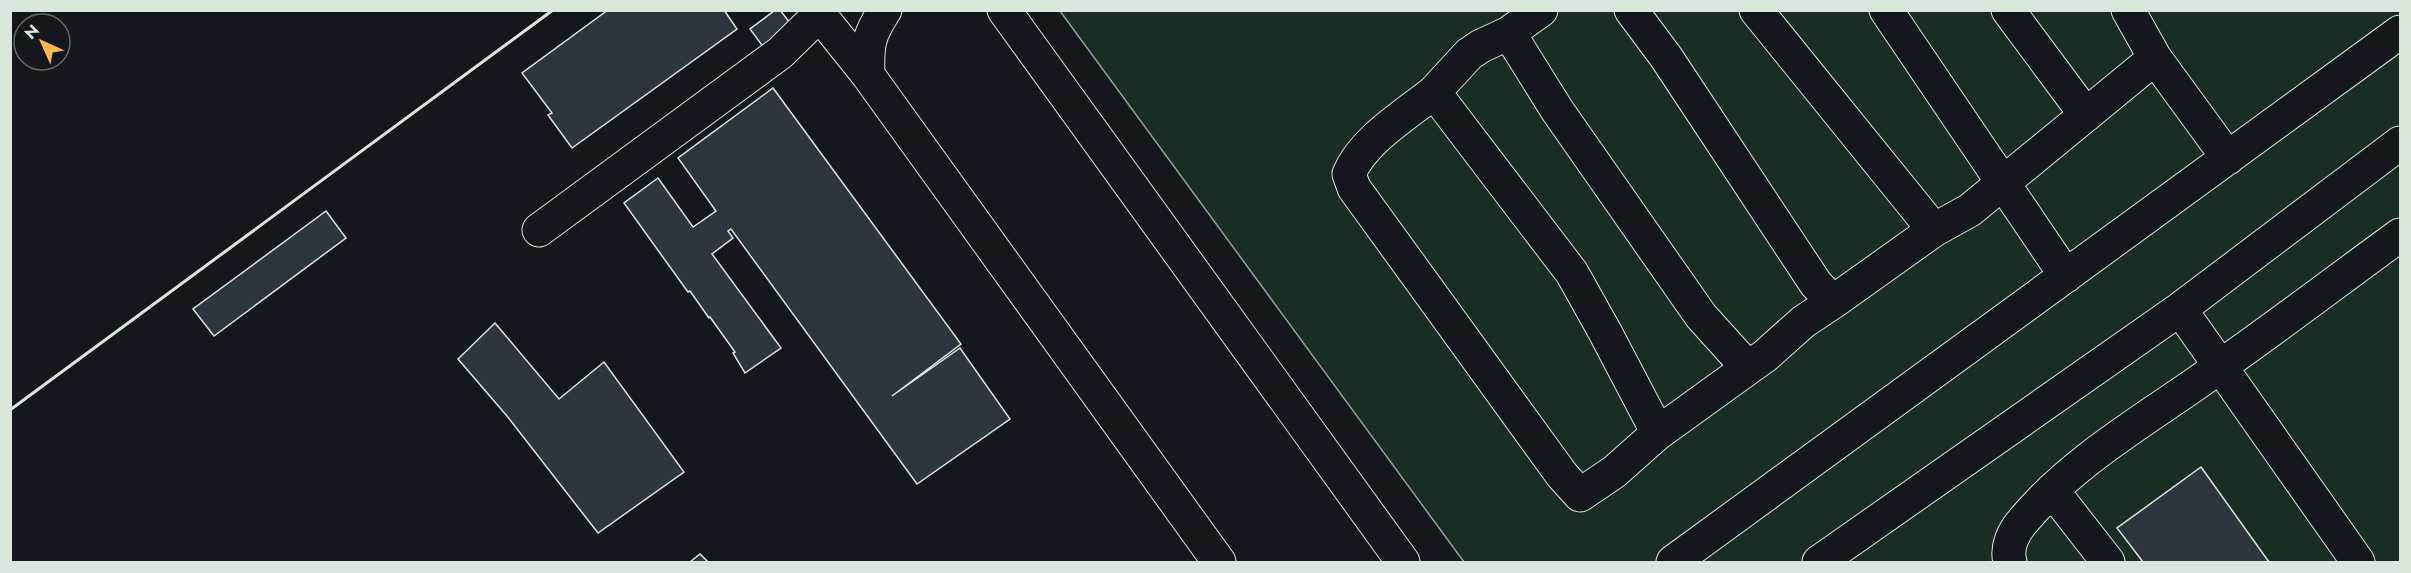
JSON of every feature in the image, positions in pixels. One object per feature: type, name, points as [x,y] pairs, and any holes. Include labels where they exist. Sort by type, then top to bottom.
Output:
[{"type":"lane","points":[[868,75],[867,49],[872,31],[885,10]]},
{"type":"lane","points":[[1004,10],[1403,562]]},
{"type":"lane","points":[[1540,10],[1509,33],[1469,54],[1434,92],[1368,145],[1355,159],[1348,174],[1354,188],[1562,475],[1580,495],[1614,472],[1659,433],[1765,356],[1797,327],[1934,230],[1970,210],[2155,58]]},
{"type":"lane","points":[[1631,10],[1666,57],[1816,284],[1833,302]]},
{"type":"lane","points":[[1756,10],[1934,230]]},
{"type":"lane","points":[[1886,10],[2066,276]]},
{"type":"lane","points":[[2008,10],[2086,115]]},
{"type":"lane","points":[[2128,10],[2155,58],[2228,158]]},
{"type":"lane","points":[[539,230],[780,53],[817,13],[868,75],[1219,562]]},
{"type":"lane","points":[[1673,562],[2400,32]]},
{"type":"lane","points":[[1509,33],[1557,110],[1701,316],[1748,368]]},
{"type":"lane","points":[[1434,92],[1572,273],[1659,433]]},
{"type":"lane","points":[[1819,562],[2180,309],[2400,143]]},
{"type":"lane","points":[[2010,562],[2008,555],[2012,538],[2022,522],[2052,490],[2106,447],[2400,235]]},
{"type":"lane","points":[[2180,309],[2358,562]]},
{"type":"lane","points":[[2052,490],[2108,562]]},
{"type":"green space","points":[[1060,11],[2400,11],[2400,562],[1464,562]]},
{"type":"building","points":[[608,10],[724,10],[737,29],[572,148],[548,115],[552,113],[522,73]]},
{"type":"building","points":[[780,10],[793,27],[764,48],[750,29],[774,11]]},
{"type":"building","points":[[773,88],[961,344],[892,396],[960,348],[1010,419],[917,484],[731,229],[728,231],[733,238],[712,254],[781,348],[745,373],[733,353],[735,352],[690,291],[688,292],[624,203],[658,178],[693,227],[716,211],[678,158]]},
{"type":"building","points":[[326,211],[346,238],[214,336],[193,309]]},
{"type":"building","points":[[495,323],[559,399],[604,362],[684,472],[598,533],[507,416],[458,359]]},
{"type":"building","points":[[2201,467],[2269,562],[2143,562],[2117,528]]},
{"type":"building","points":[[700,554],[708,562],[690,562]]},
{"type":"wall","points":[[10,410],[553,10]]}]
